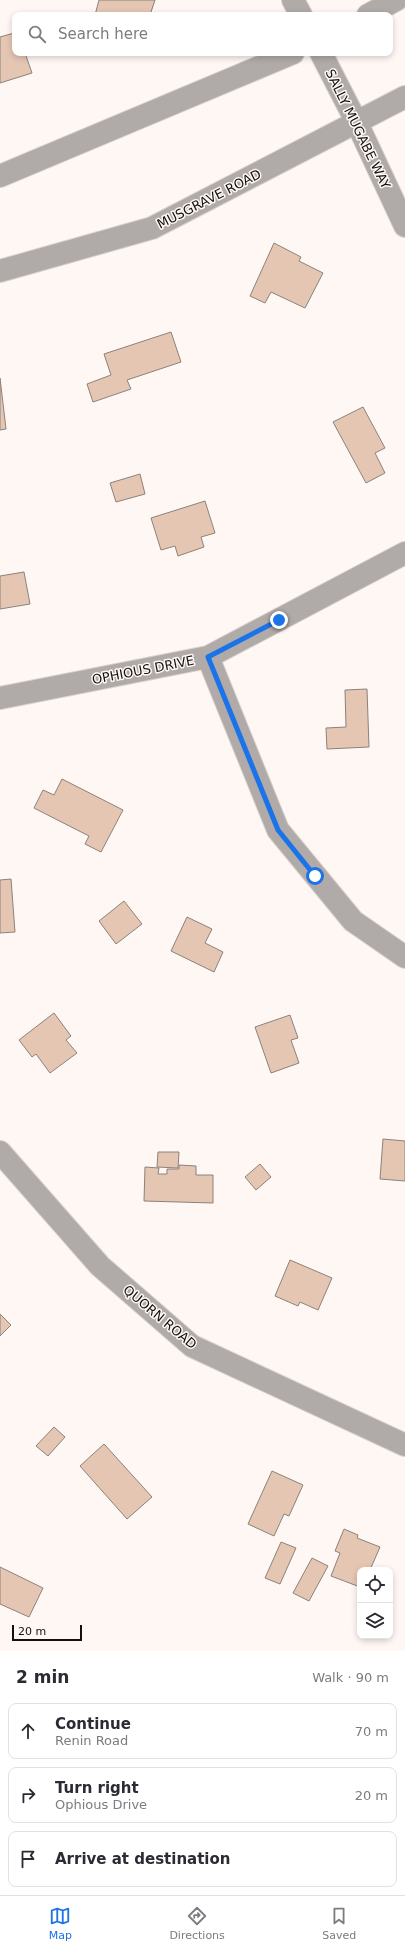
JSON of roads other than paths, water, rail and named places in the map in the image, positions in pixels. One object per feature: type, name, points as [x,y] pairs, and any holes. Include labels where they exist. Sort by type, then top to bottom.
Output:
[{"type":"street","points":[[292,0],[299,12]]},
{"type":"street","points":[[374,12],[396,0]]},
{"type":"street","points":[[0,176],[286,56]]},
{"type":"street","name":"SALLY MUGABE WAY","points":[[323,56],[357,123],[405,226]]},
{"type":"street","name":"MUSGRAVE ROAD","points":[[0,271],[152,228],[405,97]]},
{"type":"street","name":"OPHIOUS DRIVE","points":[[0,698],[208,657],[405,553]]},
{"type":"street","points":[[208,657],[278,830],[352,922],[405,957]]},
{"type":"street","name":"QUORN ROAD","points":[[0,1152],[100,1266],[192,1346],[405,1445]]}]
